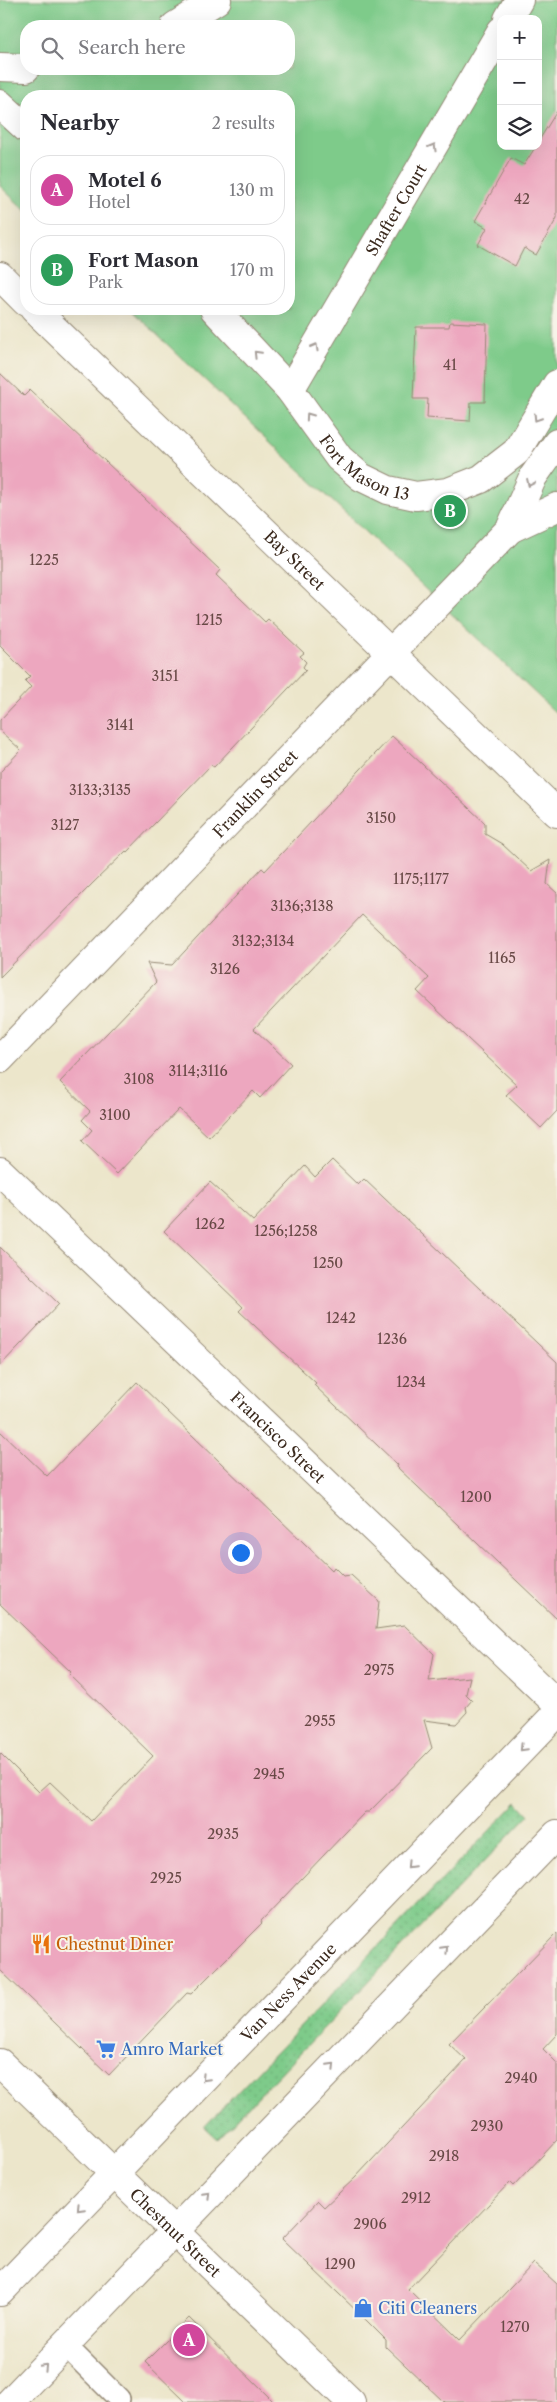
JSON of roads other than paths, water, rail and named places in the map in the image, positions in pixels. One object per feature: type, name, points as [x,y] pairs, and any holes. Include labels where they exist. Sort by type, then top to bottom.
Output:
[{"type":"street","points":[[185,20],[217,0]]},
{"type":"street","points":[[510,15],[519,0]]},
{"type":"street","name":"Shafter Court","points":[[290,390],[497,37]]},
{"type":"street","points":[[0,67],[20,68]]},
{"type":"street","points":[[0,104],[20,122]]},
{"type":"street","points":[[0,276],[20,296]]},
{"type":"street","name":"Bay Street","points":[[40,315],[557,813]]},
{"type":"street","name":"Fort Mason 13","points":[[220,315],[290,390],[339,458],[361,477],[388,490],[416,496],[448,492],[482,479],[516,452],[557,384]]},
{"type":"street","name":"Franklin Street","points":[[0,1059],[510,529],[533,477],[557,443]]},
{"type":"street","name":"Franklin Street","points":[[510,529],[557,507]]},
{"type":"street","name":"Francisco Street","points":[[0,1172],[557,1704]]},
{"type":"street","name":"Van Ness Avenue","points":[[0,2292],[557,1713]]},
{"type":"street","points":[[10,2402],[557,1834]]},
{"type":"street","name":"Chestnut Street","points":[[0,2063],[351,2402]]},
{"type":"lane","points":[[65,2345],[119,2399]]},
{"type":"place","name":"Fort Mason","points":[[450,511]]},
{"type":"place","name":"Chestnut Diner","points":[[41,1944]]},
{"type":"place","name":"Amro Market","points":[[106,2049]]},
{"type":"place","name":"Citi Cleaners","points":[[363,2308]]},
{"type":"place","name":"Motel 6","points":[[189,2340]]}]
